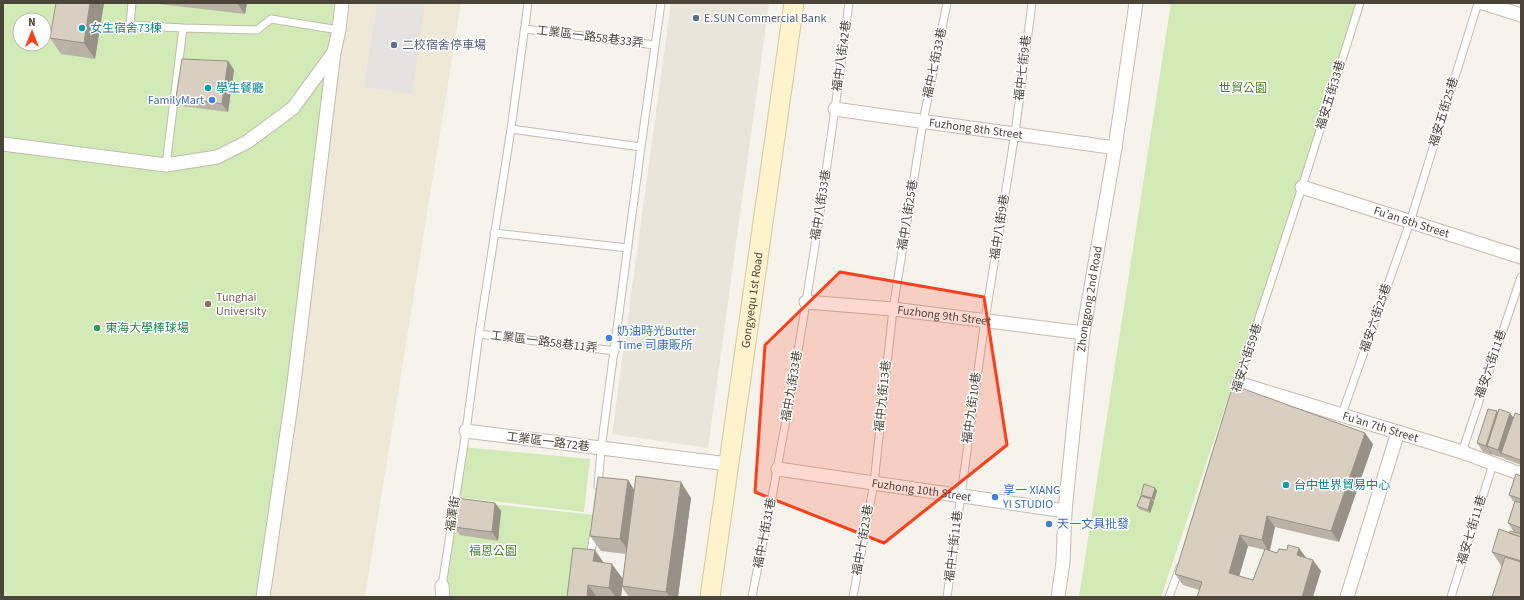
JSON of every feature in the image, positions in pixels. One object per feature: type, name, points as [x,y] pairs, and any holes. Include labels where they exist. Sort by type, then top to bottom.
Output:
[{"type":"street","points":[[263,597],[293,391],[334,52],[339,30],[342,3]]},
{"type":"street","name":"Gongyequ 1st Road","points":[[710,597],[794,3]]},
{"type":"street","name":"Zhonggong 2nd Road","points":[[1058,597],[1083,333],[1116,148],[1136,3]]},
{"type":"street","points":[[1483,3],[1521,15]]},
{"type":"street","points":[[3,144],[166,165],[217,157],[247,142],[293,108],[334,52]]},
{"type":"street","name":"Fuzhong 8th Street","points":[[835,109],[1116,148]]},
{"type":"street","name":"Fu’an 6th Street","points":[[1302,187],[1521,257]]},
{"type":"street","name":"Fuzhong 9th Street","points":[[806,302],[893,309],[1083,333]]},
{"type":"street","name":"Fu’an 7th Street","points":[[1237,387],[1342,414],[1462,452],[1521,474]]},
{"type":"street","name":"工業區一路72巷","points":[[466,431],[728,464]]},
{"type":"street","points":[[1347,597],[1398,432]]},
{"type":"street","name":"Fuzhong 10th Street","points":[[778,469],[1065,511]]},
{"type":"lane","points":[[132,3],[130,24],[183,28],[257,30],[271,19],[339,30]]},
{"type":"lane","name":"工業區一路58巷11弄","points":[[528,3],[511,129],[479,334],[615,351]]},
{"type":"lane","name":"工業區一路58巷11弄","points":[[598,493],[601,449],[615,351],[640,147],[661,3]]},
{"type":"lane","name":"福中八街42巷","points":[[835,109],[849,3]]},
{"type":"lane","name":"福中七街33巷","points":[[923,122],[947,3]]},
{"type":"lane","name":"福中七街9巷","points":[[1015,133],[1032,3]]},
{"type":"lane","name":"福安五街33巷","points":[[1302,187],[1360,3]]},
{"type":"lane","name":"福安五街25巷","points":[[1410,222],[1478,3]]},
{"type":"lane","points":[[166,165],[183,28]]},
{"type":"lane","name":"工業區一路58巷33弄","points":[[525,29],[655,45]]},
{"type":"lane","name":"福中八街33巷","points":[[806,302],[835,109]]},
{"type":"lane","name":"福中八街25巷","points":[[893,309],[923,122]]},
{"type":"lane","points":[[511,129],[640,147]]},
{"type":"lane","name":"福中八街9巷","points":[[984,320],[1015,133]]},
{"type":"lane","name":"福安六街59巷","points":[[1237,387],[1302,187]]},
{"type":"lane","name":"福安六街25巷","points":[[1342,414],[1410,222]]},
{"type":"lane","points":[[494,233],[628,248]]},
{"type":"lane","name":"福安六街11巷","points":[[1462,452],[1521,277]]},
{"type":"lane","name":"福中九街33巷","points":[[778,469],[806,302]]},
{"type":"lane","name":"福中九街13巷","points":[[874,483],[893,309]]},
{"type":"lane","name":"福中九街10巷","points":[[960,496],[984,320]]},
{"type":"lane","points":[[466,431],[479,334]]},
{"type":"lane","name":"福澤街","points":[[443,592],[466,431]]},
{"type":"lane","name":"福安七街11巷","points":[[1451,597],[1493,464]]},
{"type":"lane","name":"福中十街31巷","points":[[752,597],[778,469]]},
{"type":"lane","name":"福中十街23巷","points":[[853,597],[874,483]]},
{"type":"lane","name":"福中十街11巷","points":[[947,597],[960,496]]},
{"type":"lane","points":[[589,567],[595,523]]},
{"type":"lane","points":[[1170,597],[1182,561]]},
{"type":"highlighted area","points":[[840,272],[984,297],[1007,445],[884,543],[755,492],[765,345]]},
{"type":"shaded area","name":"Tunghai University","points":[[3,3],[461,3],[365,597],[3,597]]},
{"type":"shaded area","name":"二校宿舍停車場","points":[[377,3],[425,3],[412,94],[364,87]]},
{"type":"shaded area","points":[[671,3],[769,3],[708,448],[612,434]]},
{"type":"green space","name":"Tunghai University","points":[[3,3],[341,3],[263,597],[3,597]]},
{"type":"green space","name":"世貿公園","points":[[1171,3],[1358,3],[1284,233],[1161,597],[1079,597]]},
{"type":"green space","points":[[463,447],[590,459],[584,512],[457,497]]},
{"type":"green space","name":"福恩公園","points":[[452,500],[596,515],[585,597],[443,597]]},
{"type":"building","points":[[56,3],[90,3],[84,43],[52,38],[52,26]]},
{"type":"building","name":"學生餐廳","points":[[182,59],[228,61],[222,104],[176,97]]},
{"type":"building","name":"台中世界貿易中心","points":[[1233,385],[1365,433],[1331,531],[1267,516],[1262,540],[1240,535],[1229,573],[1253,580],[1265,549],[1277,553],[1279,549],[1287,550],[1288,545],[1299,548],[1297,555],[1313,560],[1302,597],[1197,597],[1202,582],[1175,574]]},
{"type":"building","points":[[1488,409],[1497,411],[1486,446],[1477,443]]},
{"type":"building","points":[[1499,409],[1510,413],[1498,450],[1487,446]]},
{"type":"building","points":[[1515,413],[1521,415],[1520,460],[1501,453]]},
{"type":"building","points":[[1516,474],[1521,476],[1521,499],[1509,495]]},
{"type":"building","points":[[636,476],[681,482],[666,592],[622,586]]},
{"type":"building","points":[[598,477],[628,480],[620,539],[590,536]]},
{"type":"building","points":[[1144,484],[1155,488],[1152,498],[1141,495]]},
{"type":"building","points":[[1141,496],[1151,499],[1148,510],[1137,506]]},
{"type":"building","points":[[456,498],[495,503],[492,532],[454,527]]},
{"type":"building","points":[[1515,501],[1521,503],[1521,528],[1508,523]]},
{"type":"building","points":[[1499,529],[1521,537],[1521,561],[1492,552]]},
{"type":"building","points":[[1510,531],[1521,534],[1521,537],[1509,533]]},
{"type":"building","points":[[573,548],[595,550],[593,561],[612,564],[609,588],[588,585],[587,597],[567,597]]},
{"type":"building","points":[[1505,557],[1521,562],[1521,597],[1492,597]]},
{"type":"place","name":"E.SUN Commercial Bank","points":[[696,18]]},
{"type":"place","name":"女生宿舍73棟","points":[[82,28]]},
{"type":"place","name":"二校宿舍停車場","points":[[394,45]]},
{"type":"place","name":"學生餐廳","points":[[208,88]]},
{"type":"place","name":"FamilyMart","points":[[212,100]]},
{"type":"place","name":"Tunghai University","points":[[208,304]]},
{"type":"place","name":"東海大學棒球場","points":[[97,328]]},
{"type":"place","name":"奶油時光Butter Time 司康販所","points":[[609,338]]},
{"type":"place","name":"台中世界貿易中心","points":[[1286,485]]},
{"type":"place","name":"享一 XIANG YI STUDIO","points":[[995,497]]},
{"type":"place","name":"天一文具批發","points":[[1049,524]]}]
